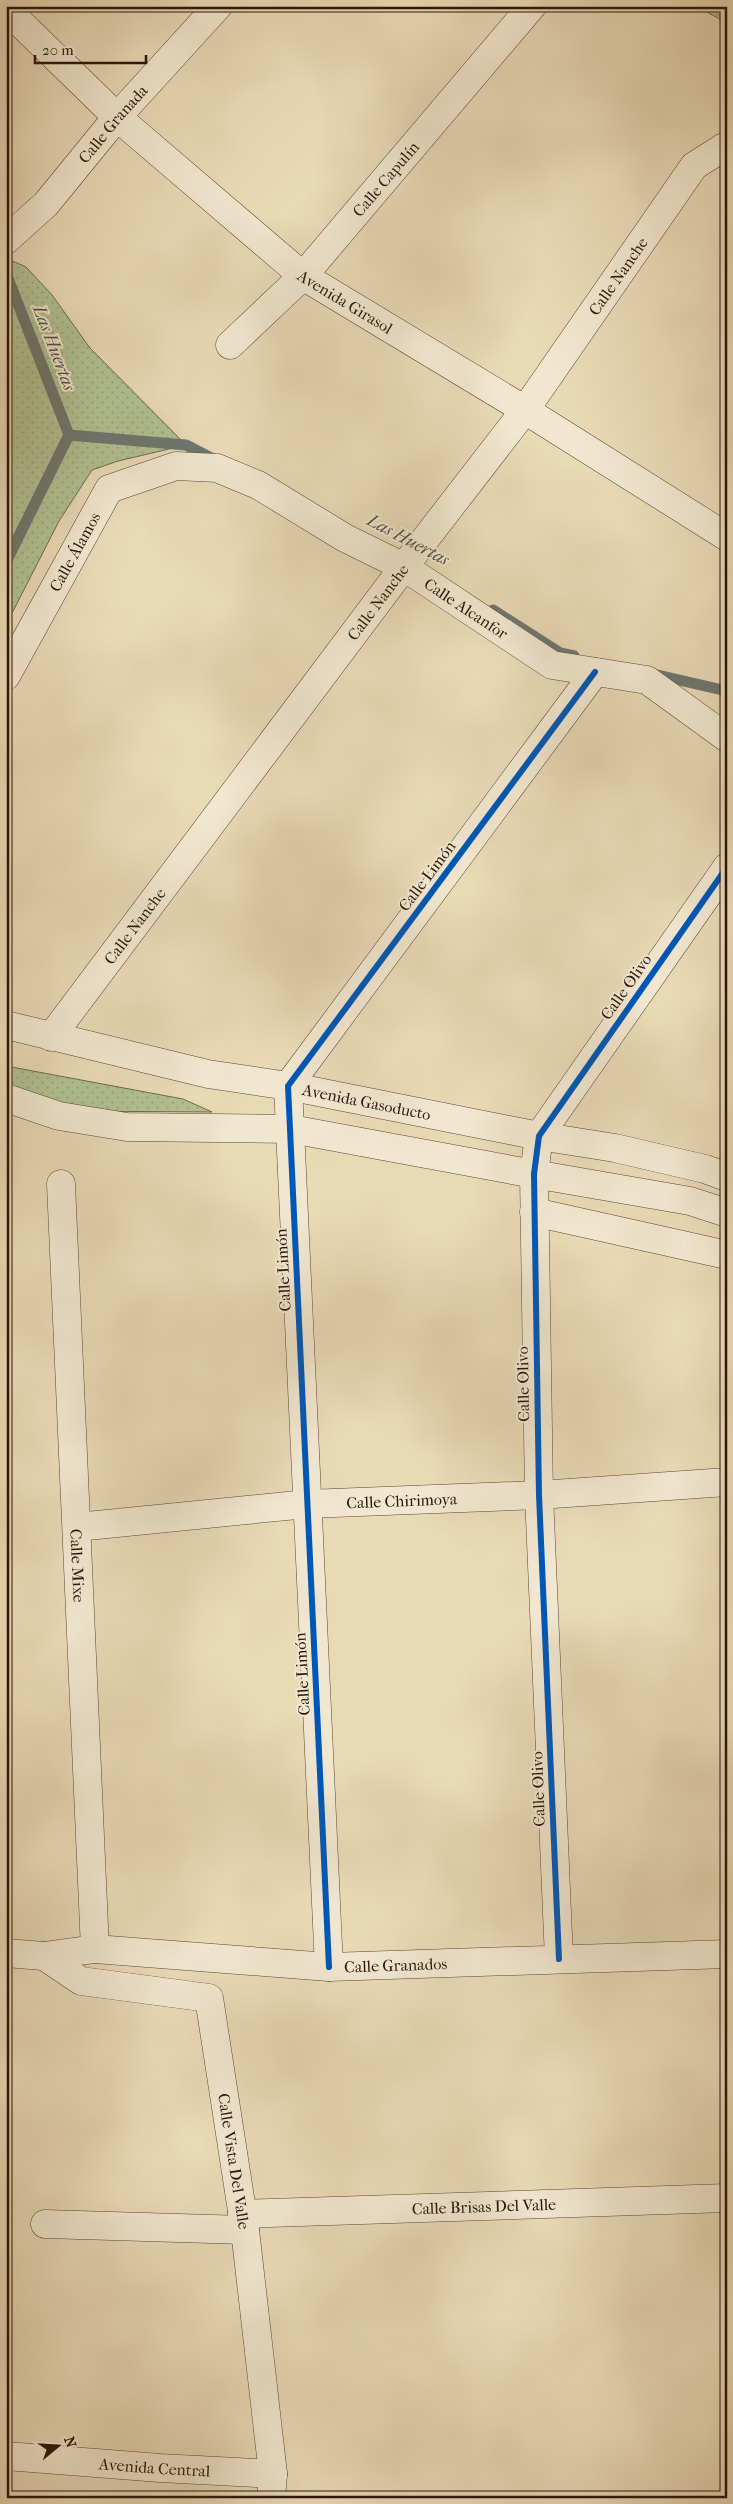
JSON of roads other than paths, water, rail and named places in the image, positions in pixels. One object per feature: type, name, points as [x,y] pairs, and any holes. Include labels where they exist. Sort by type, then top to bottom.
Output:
[{"type":"street","name":"Calle Granada","points":[[6,240],[46,204],[117,117],[218,6]]},
{"type":"street","name":"Calle Capulín","points":[[230,345],[303,276],[532,6]]},
{"type":"street","name":"Avenida Girasol","points":[[6,9],[117,117],[303,276],[723,529]]},
{"type":"street","name":"Calle Nanche","points":[[50,1037],[425,539],[525,410],[694,166],[725,148]]},
{"type":"street","name":"Calle Alcanfor","points":[[176,466],[217,468],[258,485],[345,538],[405,566],[552,665],[647,680],[727,738]]},
{"type":"street","name":"Calle Álamos","points":[[6,676],[109,488],[176,466]]},
{"type":"street","name":"Calle Limón","points":[[329,1967],[288,1086],[595,672]]},
{"type":"street","name":"Calle Olivo","points":[[559,1959],[539,1495],[534,1174],[539,1136],[723,879]]},
{"type":"street","name":"Avenida Gasoducto","points":[[6,1025],[208,1074],[288,1086],[539,1136],[615,1148],[705,1169],[727,1177]]},
{"type":"street","points":[[6,1098],[59,1116],[127,1127],[291,1129],[690,1201],[727,1213]]},
{"type":"street","name":"Calle Mixe","points":[[61,1184],[95,1949]]},
{"type":"street","points":[[534,1212],[727,1255]]},
{"type":"street","name":"Calle Chirimoya","points":[[77,1527],[307,1504],[539,1495],[727,1482]]},
{"type":"street","name":"Calle Granados","points":[[6,1953],[44,1956],[95,1949],[329,1967],[727,1954]]},
{"type":"street","name":"Calle Vista Del Valle","points":[[44,1956],[81,1981],[209,1998],[243,2222],[272,2486]]},
{"type":"street","name":"Calle Brisas Del Valle","points":[[45,2224],[243,2222],[727,2198]]},
{"type":"street","name":"Avenida Central","points":[[6,2456],[160,2468],[272,2486]]},
{"type":"waterway","name":"Las Huertas","points":[[6,273],[69,435],[6,562]]},
{"type":"waterway","name":"Las Huertas","points":[[69,435],[186,445],[215,460]]},
{"type":"waterway","name":"Las Huertas","points":[[493,610],[560,653],[574,656]]},
{"type":"waterway","name":"Las Huertas","points":[[653,674],[727,691]]}]
